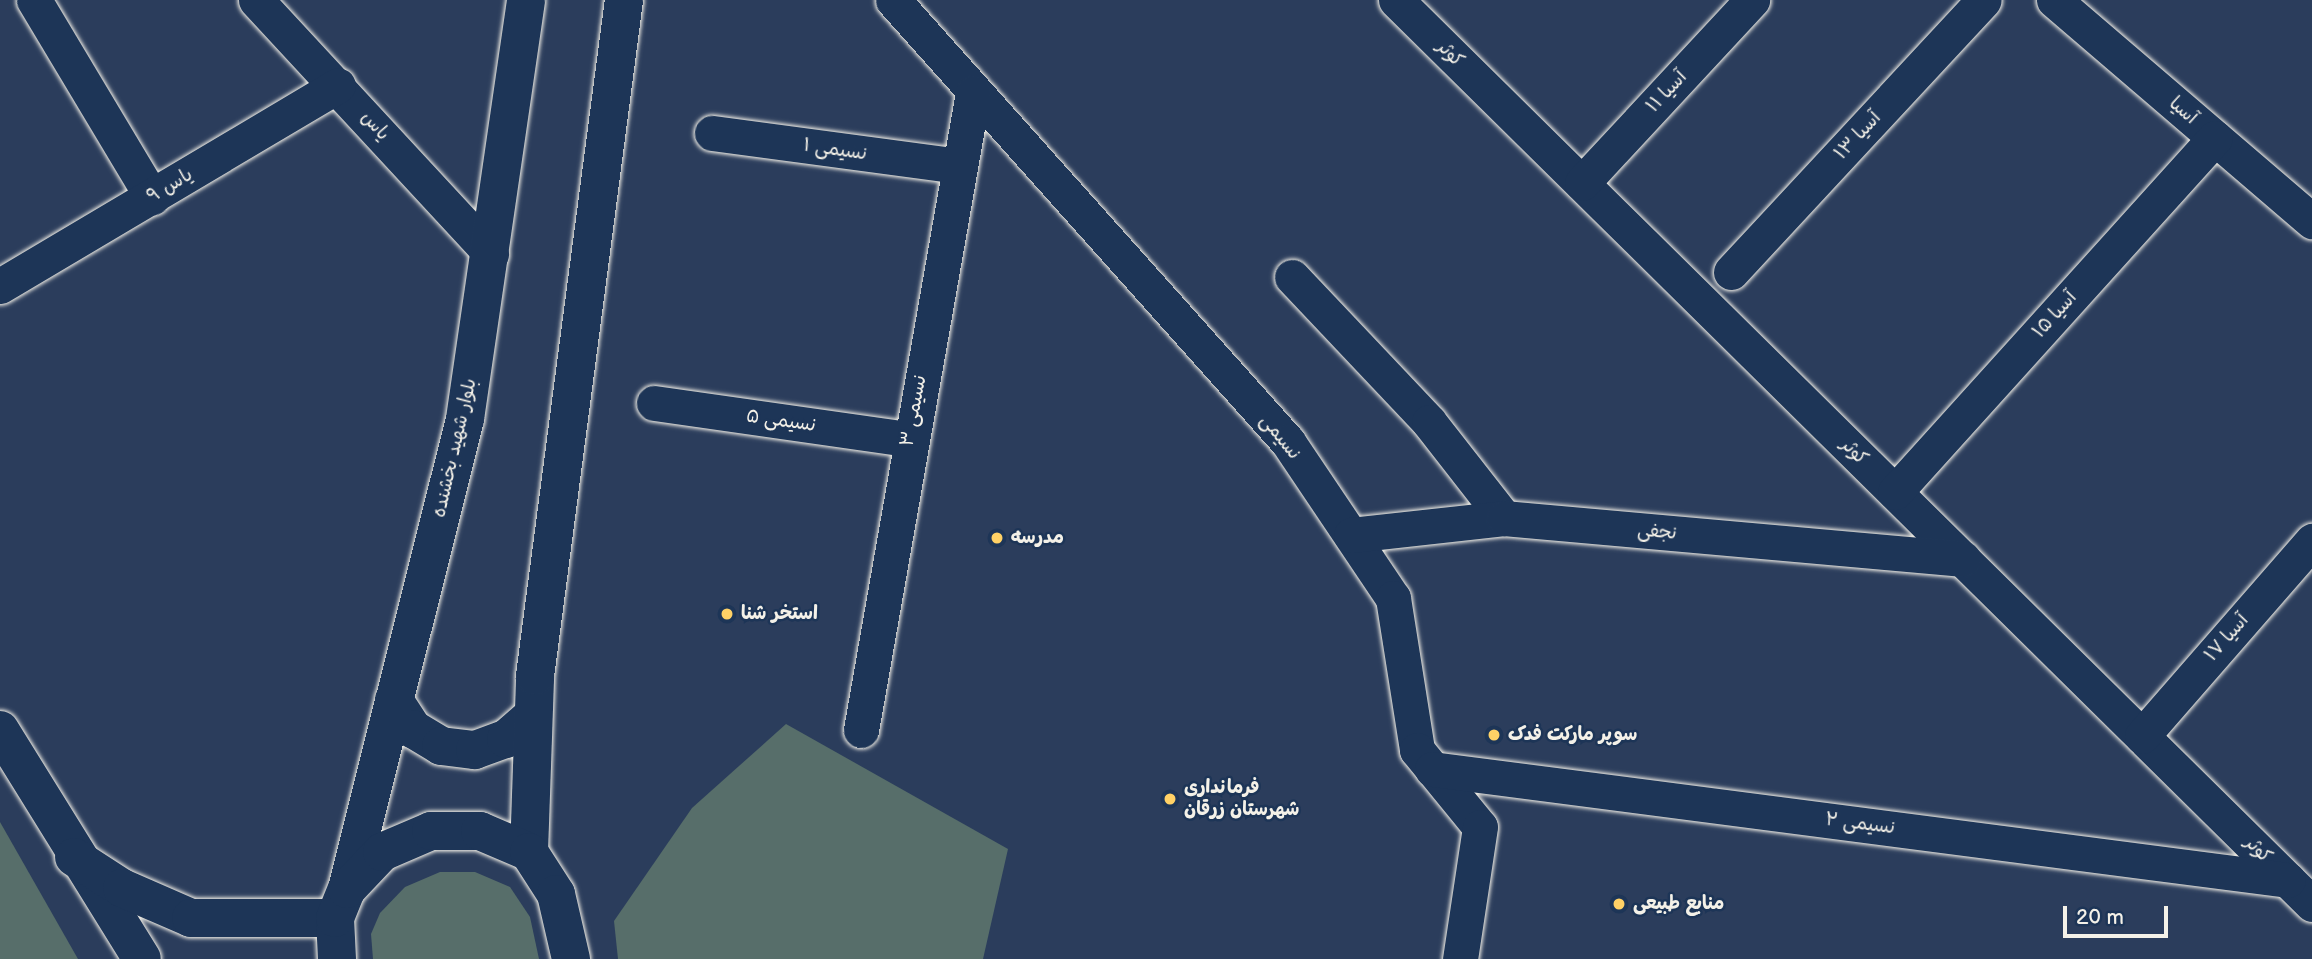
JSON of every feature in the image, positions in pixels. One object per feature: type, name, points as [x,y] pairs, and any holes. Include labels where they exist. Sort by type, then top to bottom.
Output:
[{"type":"main road","name":"بلوار شهید بخشنده","points":[[337,959],[341,904],[465,419],[526,0]]},
{"type":"main road","points":[[571,959],[556,894],[529,852],[531,717],[624,0]]},
{"type":"main road","points":[[394,700],[413,729],[442,746],[475,750],[506,739],[531,717]]},
{"type":"main road","points":[[0,730],[74,857],[142,959]]},
{"type":"main road","points":[[74,857],[122,888],[191,918],[341,904],[382,852],[431,831],[480,831],[529,852]]},
{"type":"street","points":[[34,0],[152,197]]},
{"type":"street","name":"یاس","points":[[256,0],[338,85],[491,254]]},
{"type":"street","name":"نسیمی","points":[[893,0],[973,93],[1288,442],[1393,598],[1417,750],[1480,827],[1460,959]]},
{"type":"street","name":"آسیا ۱۱","points":[[1582,183],[1752,0]]},
{"type":"street","name":"آسیا ۱۳","points":[[1731,272],[1984,0]]},
{"type":"street","name":"کوثر","points":[[1400,1],[2312,904]]},
{"type":"street","name":"آسیا","points":[[2069,5],[2215,138],[2312,221]]},
{"type":"street","name":"یاس ۹","points":[[0,286],[338,85]]},
{"type":"street","name":"نسیمی ۳","points":[[861,730],[908,439],[973,93]]},
{"type":"street","name":"نسیمی ۱","points":[[712,133],[958,166]]},
{"type":"street","name":"آسیا ۱۵","points":[[1895,492],[2215,138]]},
{"type":"street","points":[[1292,277],[1420,412],[1504,518]]},
{"type":"street","name":"نسیمی ۵","points":[[654,403],[908,439]]},
{"type":"street","name":"نجفی","points":[[1351,535],[1504,518],[1963,559]]},
{"type":"street","name":"آسیا ۱۷","points":[[2142,736],[2312,541]]},
{"type":"street","name":"نسیمی ۲","points":[[1432,769],[2288,880]]},
{"type":"green space","points":[[786,724],[1008,849],[983,959],[618,959],[614,921],[692,808]]},
{"type":"green space","points":[[0,822],[78,959],[0,959]]},
{"type":"green space","points":[[440,872],[475,872],[510,887],[530,917],[539,959],[373,959],[371,934],[380,913],[405,887]]},
{"type":"place","name":"مدرسه","points":[[997,538]]},
{"type":"place","name":"استخر شنا","points":[[727,614]]},
{"type":"place","name":"سوپر مارکت فدک","points":[[1494,735]]},
{"type":"place","name":"فرمانداری شهرستان زرقان","points":[[1170,799]]},
{"type":"place","name":"منابع طبیعی","points":[[1619,904]]}]
